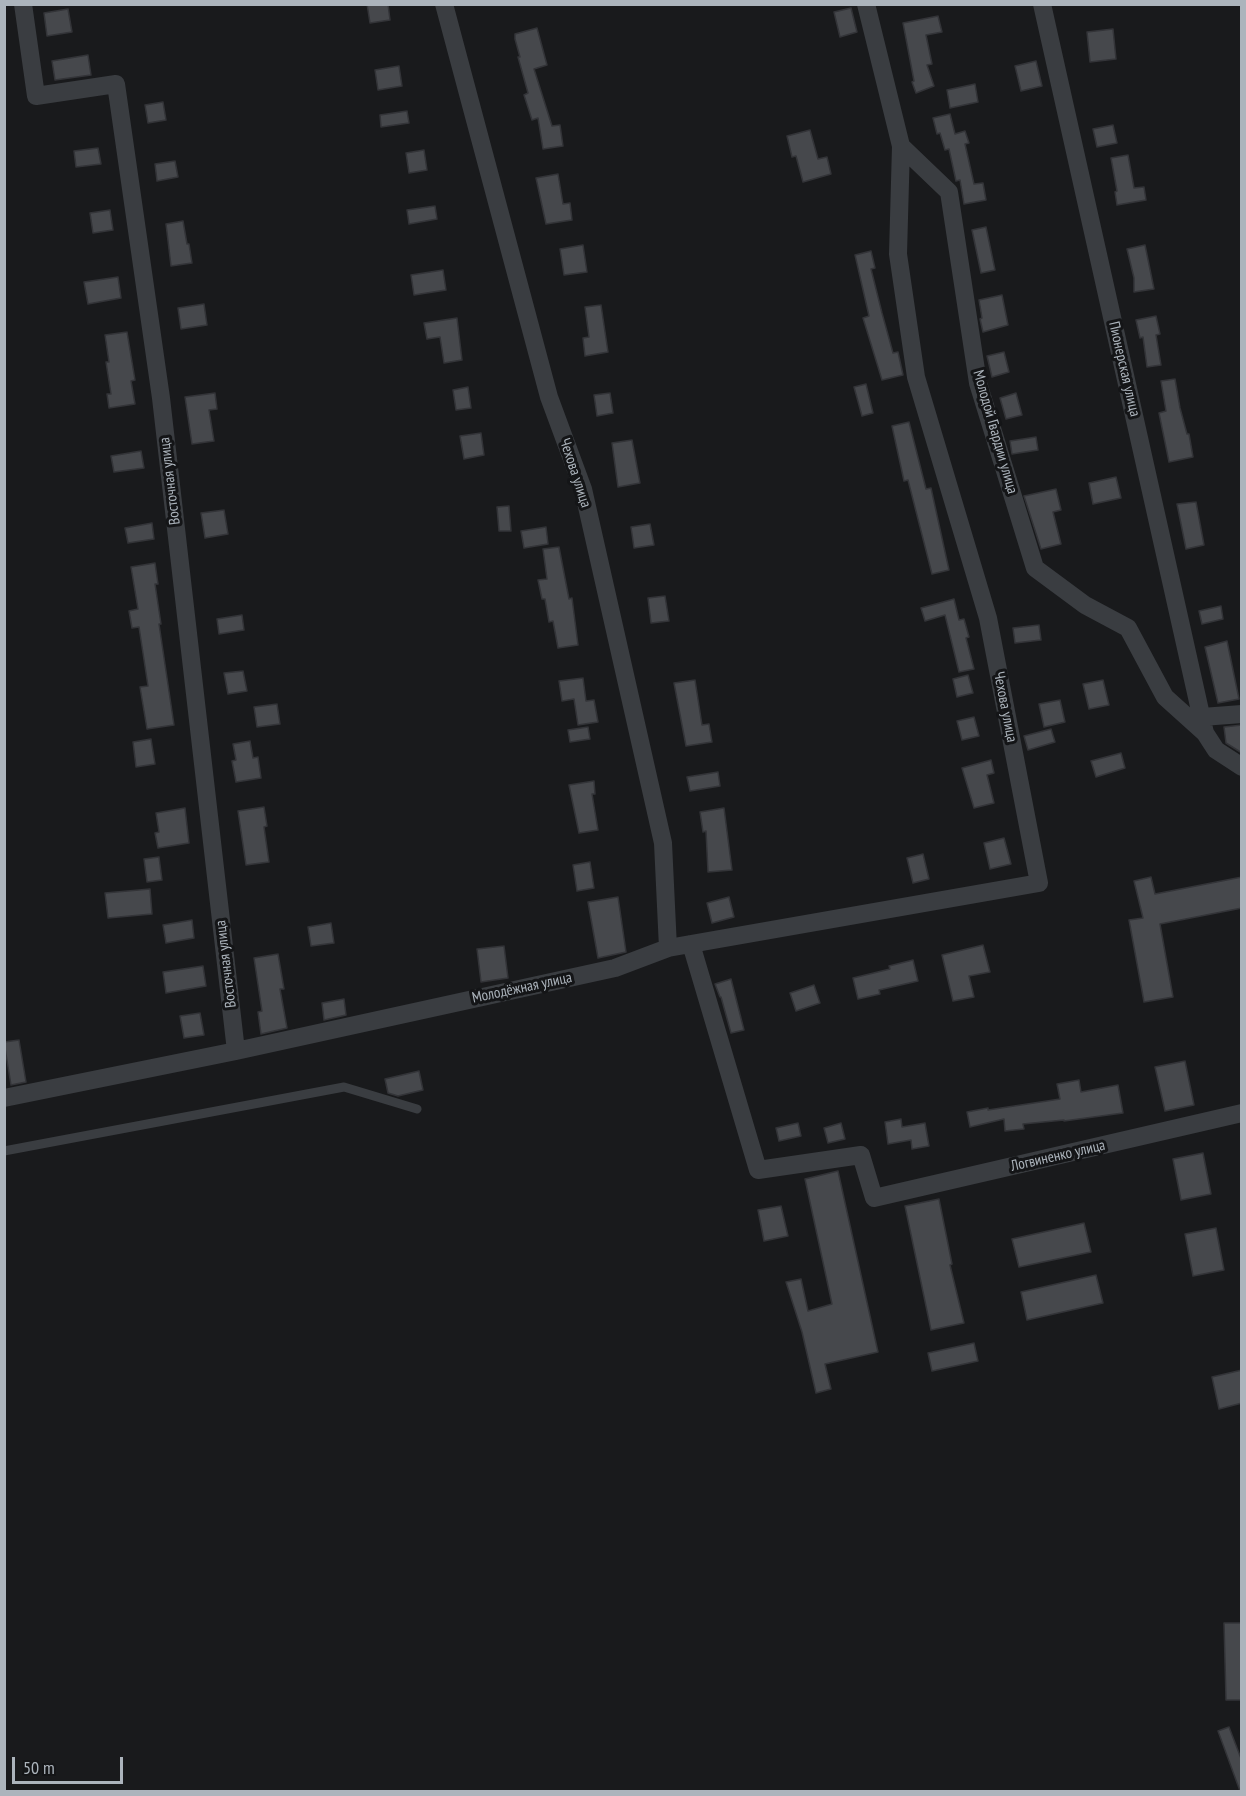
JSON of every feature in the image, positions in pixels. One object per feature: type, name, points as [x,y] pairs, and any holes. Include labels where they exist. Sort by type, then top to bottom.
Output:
[{"type":"street","name":"Восточная улица","points":[[23,4],[36,96],[116,84],[161,398],[236,1051]]},
{"type":"street","name":"Чехова улица","points":[[444,4],[549,397],[583,489],[663,843],[668,948]]},
{"type":"street","points":[[866,4],[901,146]]},
{"type":"street","name":"Пионерская улица","points":[[1042,4],[1204,725]]},
{"type":"street","name":"Чехова улица","points":[[901,146],[898,254],[916,377],[988,618],[1039,883]]},
{"type":"street","name":"Молодой Гвардии улица","points":[[901,146],[949,192],[978,383],[1035,568],[1085,605],[1128,628],[1164,697],[1204,725],[1216,750],[1242,767]]},
{"type":"street","points":[[1204,725],[1242,714]]},
{"type":"street","name":"Молодёжная улица","points":[[4,1098],[236,1051],[615,968],[668,948],[1039,883]]},
{"type":"street","name":"Логвиненко улица","points":[[691,944],[758,1170],[861,1155],[874,1198],[1242,1113]]},
{"type":"lane","points":[[4,1151],[344,1087],[417,1109]]},
{"type":"building","points":[[367,4],[388,4],[390,20],[370,23]]},
{"type":"building","points":[[851,8],[857,32],[840,37],[834,12]]},
{"type":"building","points":[[68,9],[72,32],[47,36],[44,13]]},
{"type":"building","points":[[938,16],[942,32],[926,35],[932,64],[927,65],[934,86],[916,93],[912,82],[914,81],[903,23]]},
{"type":"building","points":[[537,28],[547,65],[534,69],[552,126],[560,125],[563,146],[543,149],[538,118],[532,120],[524,95],[528,93],[515,39],[515,34]]},
{"type":"building","points":[[1113,29],[1116,59],[1090,62],[1087,32]]},
{"type":"building","points":[[88,55],[91,75],[55,80],[52,61]]},
{"type":"building","points":[[1036,61],[1042,86],[1021,91],[1015,66]]},
{"type":"building","points":[[399,66],[402,86],[378,90],[375,70]]},
{"type":"building","points":[[975,84],[978,102],[950,108],[947,90]]},
{"type":"building","points":[[163,102],[166,120],[148,123],[145,105]]},
{"type":"building","points":[[407,111],[409,123],[381,127],[380,115]]},
{"type":"building","points":[[950,114],[955,134],[965,131],[969,143],[965,144],[974,184],[983,183],[986,200],[964,204],[960,180],[956,181],[949,149],[945,150],[940,133],[937,134],[933,118]]},
{"type":"building","points":[[1113,125],[1117,143],[1097,147],[1093,129]]},
{"type":"building","points":[[810,130],[818,159],[827,157],[831,174],[803,182],[796,156],[792,157],[787,136]]},
{"type":"building","points":[[98,148],[101,164],[76,167],[74,151]]},
{"type":"building","points":[[424,150],[427,170],[409,173],[406,153]]},
{"type":"building","points":[[1128,155],[1134,188],[1144,187],[1146,200],[1117,205],[1111,158]]},
{"type":"building","points":[[175,161],[178,177],[157,181],[155,164]]},
{"type":"building","points":[[558,174],[563,204],[570,203],[572,220],[546,224],[536,178]]},
{"type":"building","points":[[435,206],[437,219],[409,224],[407,210]]},
{"type":"building","points":[[110,210],[113,230],[93,233],[90,213]]},
{"type":"building","points":[[183,221],[192,263],[171,266],[166,224]]},
{"type":"building","points":[[986,227],[995,270],[981,273],[972,230]]},
{"type":"building","points":[[583,245],[587,272],[564,275],[560,249]]},
{"type":"building","points":[[1145,245],[1154,289],[1134,292],[1134,278],[1127,249]]},
{"type":"building","points":[[871,251],[875,268],[871,269],[882,313],[893,353],[898,352],[903,375],[882,380],[863,318],[869,316],[855,255]]},
{"type":"building","points":[[443,270],[446,290],[414,295],[411,275]]},
{"type":"building","points":[[118,277],[121,298],[88,304],[84,282]]},
{"type":"building","points":[[1002,295],[1008,325],[983,332],[979,300]]},
{"type":"building","points":[[204,304],[207,325],[181,329],[178,308]]},
{"type":"building","points":[[601,305],[608,352],[585,356],[583,338],[589,337],[585,307]]},
{"type":"building","points":[[1156,316],[1160,334],[1156,335],[1161,365],[1147,367],[1143,337],[1140,338],[1136,320]]},
{"type":"building","points":[[457,318],[462,360],[444,363],[440,337],[427,339],[424,323]]},
{"type":"building","points":[[127,332],[135,380],[131,381],[135,404],[109,408],[107,394],[111,394],[105,335]]},
{"type":"building","points":[[1004,352],[1009,372],[992,377],[987,356]]},
{"type":"building","points":[[1175,379],[1193,457],[1169,462],[1159,413],[1166,411],[1161,381]]},
{"type":"building","points":[[866,384],[873,413],[862,416],[854,387]]},
{"type":"building","points":[[468,387],[471,408],[456,410],[453,390]]},
{"type":"building","points":[[215,393],[217,409],[209,410],[214,441],[192,444],[185,397]]},
{"type":"building","points":[[610,393],[613,413],[597,416],[594,395]]},
{"type":"building","points":[[1016,393],[1022,415],[1006,419],[1000,398]]},
{"type":"building","points":[[909,422],[926,489],[931,488],[949,570],[932,574],[908,480],[904,481],[892,426]]},
{"type":"building","points":[[481,433],[484,455],[464,459],[460,436]]},
{"type":"building","points":[[1036,437],[1038,450],[1012,454],[1010,441]]},
{"type":"building","points":[[632,440],[640,483],[618,487],[612,443]]},
{"type":"building","points":[[141,451],[144,468],[114,472],[111,456]]},
{"type":"building","points":[[1116,477],[1121,498],[1093,504],[1089,483]]},
{"type":"building","points":[[1056,489],[1061,510],[1053,512],[1061,544],[1041,549],[1024,496]]},
{"type":"building","points":[[1196,502],[1204,545],[1186,549],[1177,504]]},
{"type":"building","points":[[509,506],[511,531],[499,531],[497,507]]},
{"type":"building","points":[[224,510],[228,534],[205,538],[201,513]]},
{"type":"building","points":[[152,523],[154,539],[128,543],[125,528]]},
{"type":"building","points":[[650,524],[654,545],[634,548],[631,527]]},
{"type":"building","points":[[546,527],[548,544],[524,548],[521,531]]},
{"type":"building","points":[[559,547],[569,599],[572,598],[578,645],[558,648],[553,621],[549,622],[545,599],[542,599],[538,580],[547,579],[543,549]]},
{"type":"building","points":[[155,563],[158,584],[155,584],[161,624],[159,624],[174,725],[147,729],[140,687],[148,686],[139,627],[132,628],[129,611],[138,609],[131,567]]},
{"type":"building","points":[[665,596],[669,621],[651,623],[648,598]]},
{"type":"building","points":[[954,599],[959,620],[964,619],[974,669],[959,672],[945,615],[925,621],[921,608]]},
{"type":"building","points":[[1221,606],[1223,619],[1202,624],[1199,611]]},
{"type":"building","points":[[242,615],[244,630],[219,634],[217,619]]},
{"type":"building","points":[[1039,625],[1041,640],[1015,643],[1013,628]]},
{"type":"building","points":[[1227,641],[1239,699],[1218,703],[1205,647]]},
{"type":"building","points":[[243,671],[247,691],[228,694],[224,673]]},
{"type":"building","points":[[968,675],[973,693],[957,697],[953,679]]},
{"type":"building","points":[[583,678],[586,701],[594,700],[598,722],[578,725],[574,699],[562,701],[559,681]]},
{"type":"building","points":[[695,680],[702,725],[709,724],[712,742],[686,746],[674,683]]},
{"type":"building","points":[[1103,680],[1109,705],[1089,709],[1083,684]]},
{"type":"building","points":[[1060,700],[1065,722],[1044,727],[1039,704]]},
{"type":"building","points":[[277,704],[280,724],[257,727],[254,707]]},
{"type":"building","points":[[974,717],[979,736],[962,740],[957,721]]},
{"type":"building","points":[[1242,725],[1242,753],[1226,743],[1224,727]]},
{"type":"building","points":[[588,727],[590,739],[570,742],[568,730]]},
{"type":"building","points":[[1051,729],[1055,742],[1028,750],[1024,736]]},
{"type":"building","points":[[151,739],[155,764],[136,767],[133,742]]},
{"type":"building","points":[[250,741],[253,758],[258,757],[261,778],[236,782],[232,761],[236,760],[233,744]]},
{"type":"building","points":[[1121,753],[1125,768],[1096,777],[1091,761]]},
{"type":"building","points":[[991,760],[994,773],[987,775],[994,803],[974,808],[962,768]]},
{"type":"building","points":[[718,772],[720,786],[690,791],[687,777]]},
{"type":"building","points":[[594,781],[595,794],[592,794],[598,830],[579,833],[569,785]]},
{"type":"building","points":[[264,807],[267,826],[264,827],[269,862],[246,865],[238,811]]},
{"type":"building","points":[[185,808],[189,843],[158,848],[155,833],[159,832],[156,813]]},
{"type":"building","points":[[724,808],[732,870],[708,872],[706,831],[703,832],[700,812]]},
{"type":"building","points":[[1004,838],[1011,864],[990,869],[984,843]]},
{"type":"building","points":[[923,854],[929,879],[913,883],[907,858]]},
{"type":"building","points":[[159,857],[162,880],[147,882],[144,859]]},
{"type":"building","points":[[590,862],[594,888],[577,891],[573,865]]},
{"type":"building","points":[[1151,877],[1155,894],[1242,877],[1242,908],[1160,924],[1173,997],[1144,1002],[1129,920],[1143,918],[1134,881]]},
{"type":"building","points":[[150,889],[152,914],[108,918],[105,893]]},
{"type":"building","points":[[618,897],[626,952],[598,958],[588,902]]},
{"type":"building","points":[[729,897],[734,917],[712,923],[707,903]]},
{"type":"building","points":[[192,920],[194,938],[166,943],[163,925]]},
{"type":"building","points":[[331,923],[334,943],[311,946],[308,927]]},
{"type":"building","points":[[983,945],[990,972],[969,976],[974,997],[953,1001],[942,955]]},
{"type":"building","points":[[504,946],[508,978],[481,982],[477,949]]},
{"type":"building","points":[[278,954],[284,989],[280,989],[287,1028],[261,1034],[258,1012],[262,1011],[254,958]]},
{"type":"building","points":[[913,960],[918,981],[879,990],[880,994],[858,999],[853,978],[890,969],[889,966]]},
{"type":"building","points":[[203,966],[206,986],[166,993],[163,972]]},
{"type":"building","points":[[731,979],[744,1030],[731,1033],[715,984]]},
{"type":"building","points":[[814,985],[820,1003],[796,1011],[790,993]]},
{"type":"building","points":[[344,999],[346,1015],[324,1020],[322,1003]]},
{"type":"building","points":[[200,1013],[204,1035],[184,1038],[180,1016]]},
{"type":"building","points":[[19,1040],[26,1082],[11,1085],[4,1042]]},
{"type":"building","points":[[1185,1061],[1194,1105],[1165,1111],[1155,1067]]},
{"type":"building","points":[[419,1071],[423,1090],[398,1096],[388,1093],[385,1079]]},
{"type":"building","points":[[1079,1080],[1081,1092],[1118,1085],[1123,1113],[1023,1124],[1024,1129],[1005,1131],[1004,1119],[970,1127],[967,1112],[1060,1099],[1057,1084]]},
{"type":"building","points":[[901,1119],[902,1127],[925,1123],[929,1146],[912,1149],[911,1140],[888,1144],[885,1122]]},
{"type":"building","points":[[798,1123],[801,1136],[779,1141],[776,1128]]},
{"type":"building","points":[[841,1123],[845,1139],[828,1143],[824,1128]]},
{"type":"building","points":[[1203,1153],[1211,1194],[1181,1200],[1173,1159]]},
{"type":"building","points":[[838,1171],[878,1352],[825,1364],[831,1389],[816,1393],[802,1332],[786,1282],[801,1279],[808,1311],[832,1304],[805,1179]]},
{"type":"building","points":[[939,1199],[952,1264],[950,1265],[964,1323],[931,1330],[905,1206]]},
{"type":"building","points":[[781,1206],[788,1236],[764,1241],[758,1210]]},
{"type":"building","points":[[1084,1223],[1091,1252],[1019,1267],[1012,1239]]},
{"type":"building","points":[[1216,1228],[1224,1270],[1193,1276],[1185,1234]]},
{"type":"building","points":[[1096,1275],[1103,1303],[1027,1320],[1021,1292]]},
{"type":"building","points":[[974,1343],[978,1361],[932,1371],[928,1353]]},
{"type":"building","points":[[1242,1370],[1242,1403],[1219,1409],[1212,1377]]},
{"type":"building","points":[[1224,1623],[1242,1623],[1242,1700],[1226,1700]]},
{"type":"building","points":[[1229,1727],[1242,1761],[1242,1791],[1240,1791],[1218,1731]]}]
